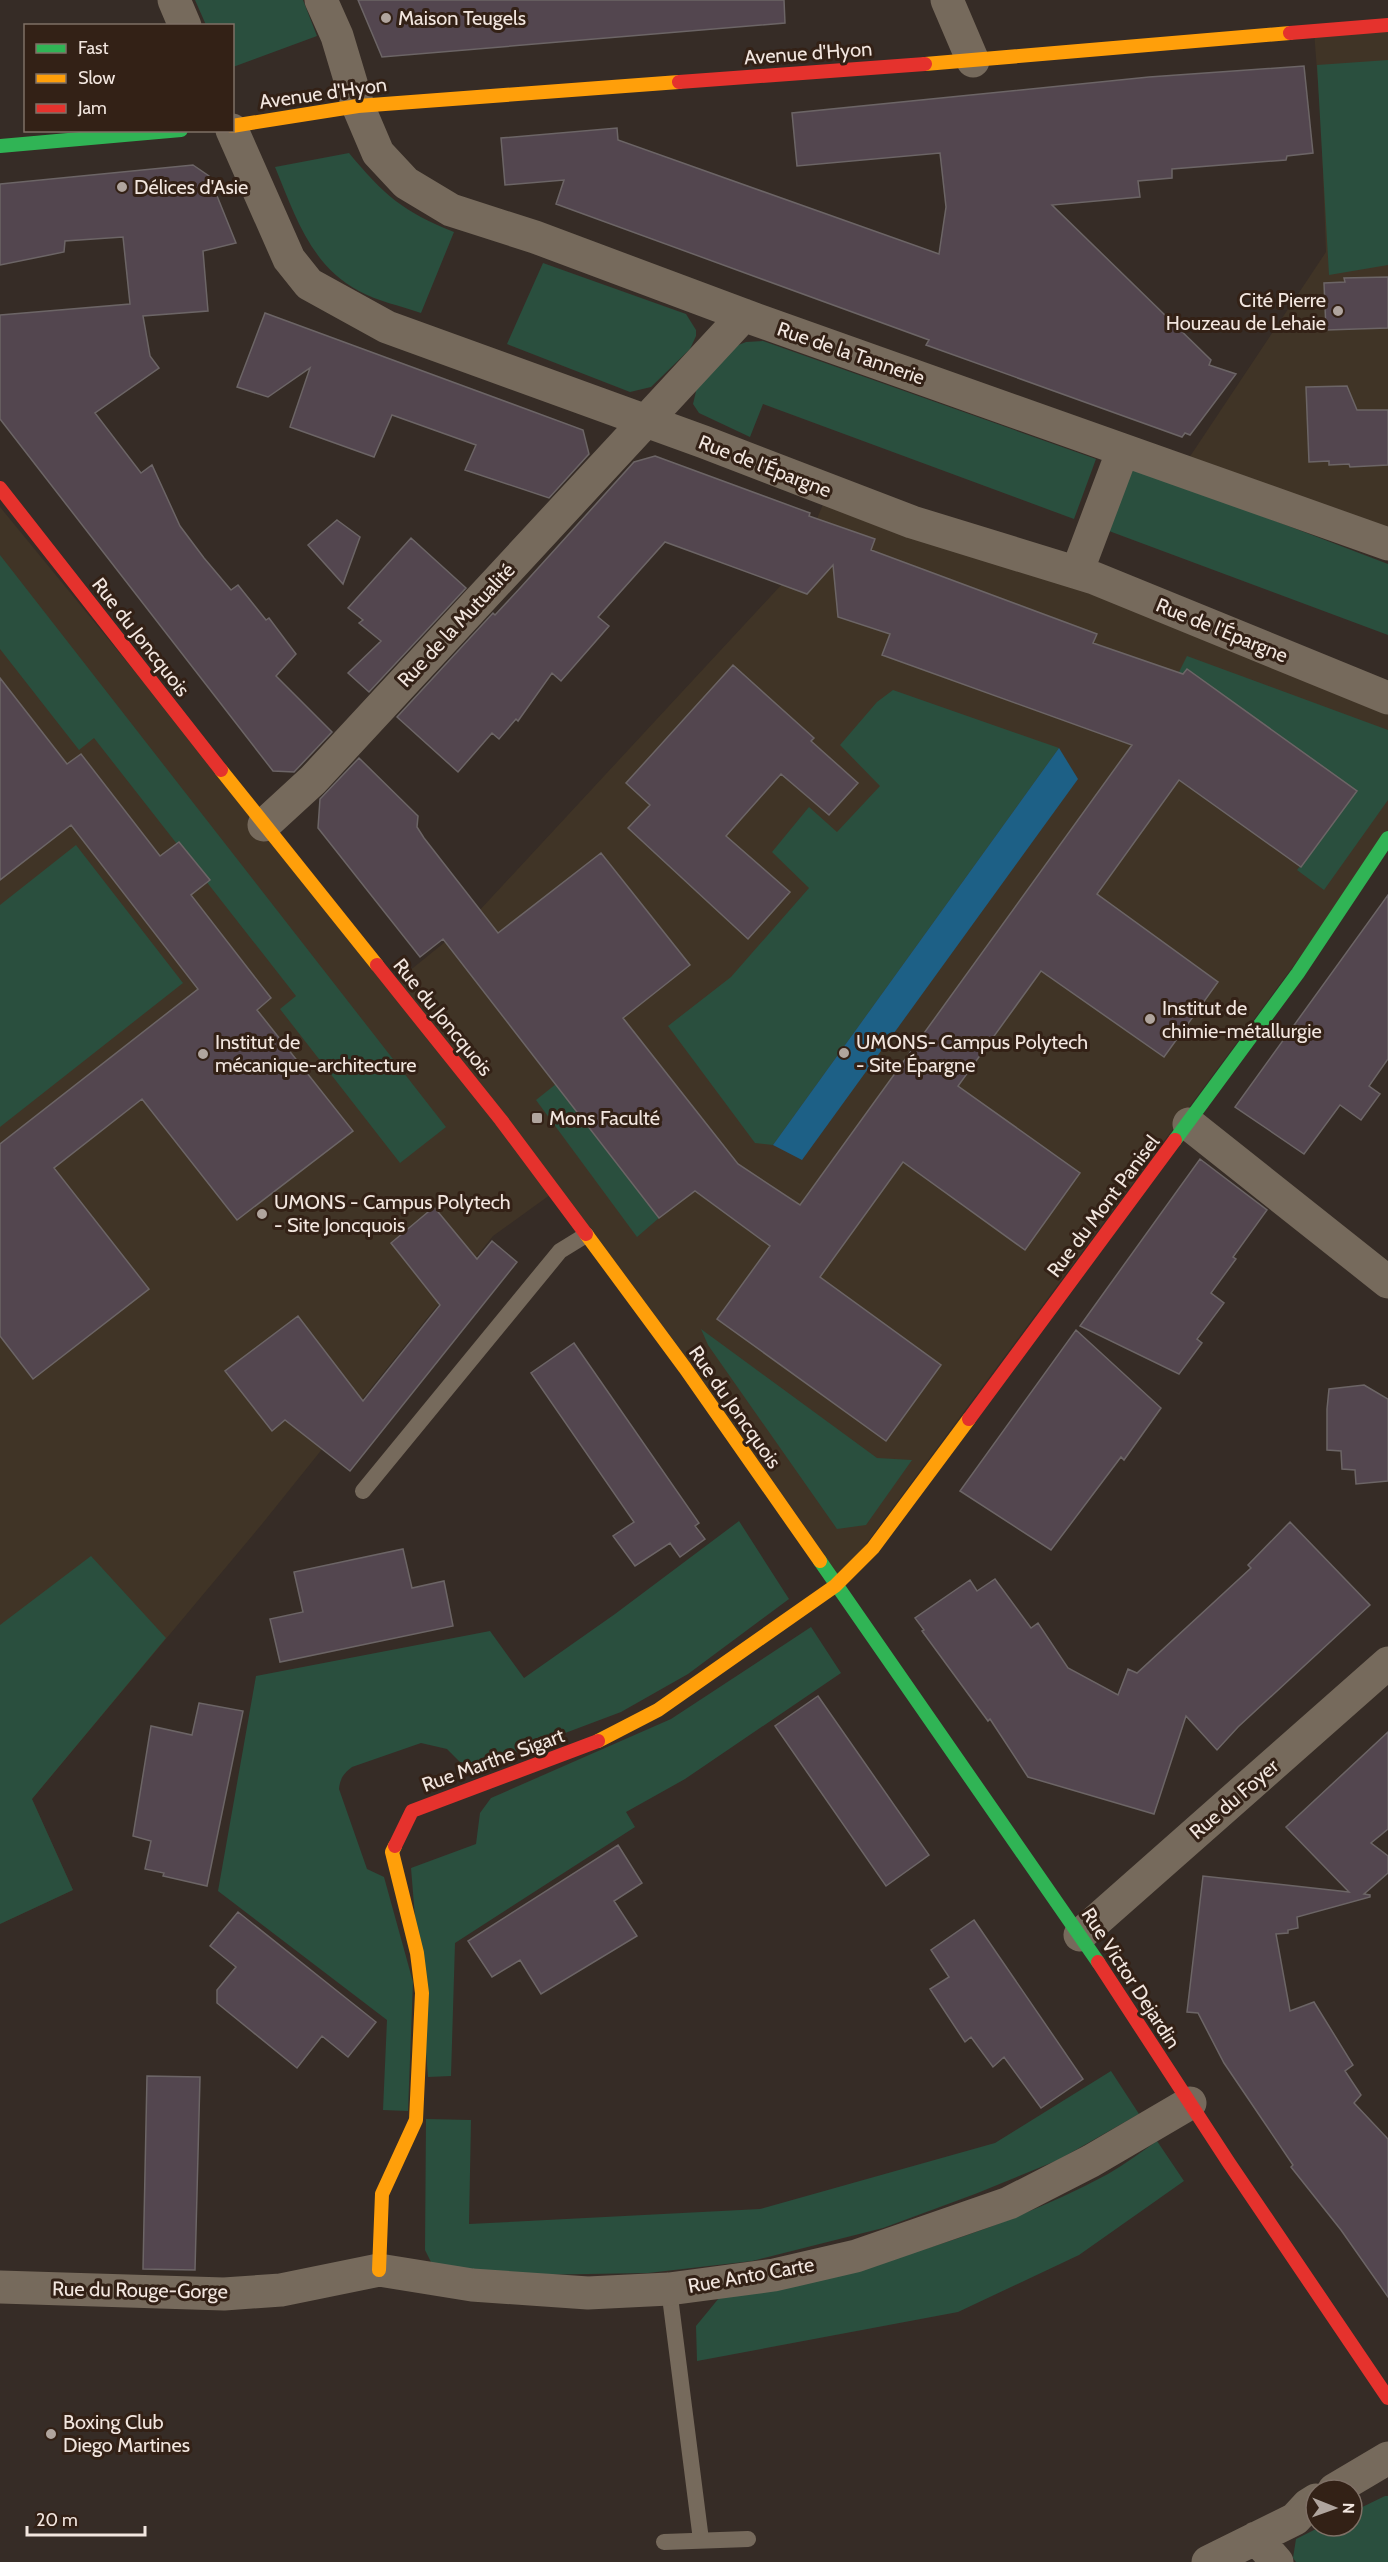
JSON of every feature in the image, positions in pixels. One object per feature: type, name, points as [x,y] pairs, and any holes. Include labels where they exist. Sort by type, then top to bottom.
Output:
[{"type":"street","points":[[174,0],[184,24]]},
{"type":"street","name":"Rue de la Tannerie","points":[[321,0],[337,36],[358,106],[378,153],[406,183],[451,210],[535,237],[744,315],[1388,544]]},
{"type":"street","points":[[947,0],[974,61]]},
{"type":"street","name":"Avenue d'Hyon","points":[[234,126],[358,106],[486,94],[974,61],[1388,25]]},
{"type":"street","points":[[0,146],[158,132]]},
{"type":"street","name":"Rue de l'Épargne","points":[[233,132],[289,259],[309,284],[387,327],[912,522],[1077,572],[1388,698]]},
{"type":"street","name":"Rue de la Mutualité","points":[[264,825],[313,780],[744,315]]},
{"type":"street","points":[[1077,572],[1123,450]]},
{"type":"street","name":"Rue du Joncquois","points":[[0,488],[264,825],[501,1120],[685,1368],[835,1586]]},
{"type":"street","name":"Rue du Mont Panisel","points":[[835,1586],[873,1548],[1189,1124],[1298,974],[1388,838]]},
{"type":"street","points":[[1189,1124],[1388,1282]]},
{"type":"street","name":"Rue Victor Dejardin","points":[[835,1586],[1080,1935],[1388,2397]]},
{"type":"street","name":"Rue Marthe Sigart","points":[[379,2270],[382,2194],[416,2120],[422,1993],[417,1953],[392,1852],[412,1811],[591,1745],[648,1715],[808,1607],[835,1586]]},
{"type":"street","name":"Rue du Foyer","points":[[1080,1935],[1388,1663]]},
{"type":"street","name":"Rue Anto Carte","points":[[281,2290],[379,2270],[472,2285],[588,2293],[669,2289],[774,2275],[856,2256],[1009,2203],[1091,2161],[1190,2103]]},
{"type":"street","name":"Rue du Rouge-Gorge","points":[[0,2287],[224,2294],[281,2290]]},
{"type":"street","points":[[1354,2478],[1388,2458]]},
{"type":"street","points":[[1208,2562],[1295,2520],[1304,2510]]},
{"type":"street","points":[[1256,2538],[1277,2562]]},
{"type":"lane","points":[[363,1491],[560,1251],[586,1235]]},
{"type":"lane","points":[[669,2289],[701,2540]]},
{"type":"lane","points":[[664,2541],[748,2539]]},
{"type":"shaded area","name":"Cité Pierre Houzeau de Lehaie","points":[[1388,25],[1388,544],[1181,470],[1326,252],[1321,122],[1314,31]]},
{"type":"shaded area","name":"UMONS- Campus Polytech - Site Épargne","points":[[829,490],[1388,698],[1388,838],[835,1586],[554,1192],[493,1236],[262,1524],[32,1799],[73,1890],[0,1924],[0,507],[392,985],[466,925],[796,569]]},
{"type":"green space","points":[[195,0],[303,0],[317,36],[234,67],[234,24],[206,24]]},
{"type":"green space","points":[[1388,60],[1388,265],[1329,275],[1317,65]]},
{"type":"green space","points":[[349,153],[395,200],[421,217],[454,232],[421,313],[366,295],[342,280],[328,267],[306,237],[275,167]]},
{"type":"green space","points":[[543,263],[686,314],[696,330],[696,336],[690,349],[651,387],[630,392],[507,344]]},
{"type":"green space","points":[[763,341],[1096,459],[1074,519],[763,404],[750,437],[699,413],[693,404],[697,387],[736,346],[746,342]]},
{"type":"green space","points":[[1133,467],[1388,564],[1388,635],[1109,531]]},
{"type":"green space","points":[[0,555],[446,1127],[400,1163],[280,1009],[296,996],[94,738],[79,750],[0,649]]},
{"type":"green space","points":[[1187,656],[1388,730],[1388,800],[1324,890],[1297,870],[1349,802],[1177,676]]},
{"type":"green space","points":[[893,690],[1059,748],[773,1145],[755,1143],[668,1026],[731,977],[809,888],[772,852],[809,807],[837,832],[880,786],[840,745],[877,702]]},
{"type":"green space","points":[[76,845],[183,983],[0,1127],[0,905]]},
{"type":"green space","points":[[556,1084],[659,1218],[637,1237],[536,1100]]},
{"type":"green space","points":[[701,1329],[877,1458],[912,1460],[866,1525],[837,1529],[708,1345]]},
{"type":"green space","points":[[739,1521],[789,1599],[688,1674],[621,1712],[488,1762],[460,1762],[447,1749],[421,1743],[352,1767],[342,1777],[339,1789],[367,1869],[384,1877],[413,1982],[408,2111],[383,2110],[387,2020],[218,1891],[256,1676],[490,1631],[524,1678],[615,1614]]},
{"type":"green space","points":[[91,1556],[166,1638],[32,1799],[73,1890],[0,1924],[0,1625]]},
{"type":"green space","points":[[811,1627],[841,1673],[685,1779],[626,1812],[635,1827],[455,1943],[451,2076],[428,2077],[411,1868],[476,1844],[480,1813],[491,1798],[671,1719]]},
{"type":"green space","points":[[1111,2071],[1139,2114],[1058,2160],[883,2228],[752,2261],[648,2273],[526,2275],[434,2268],[425,2250],[426,2119],[471,2120],[469,2224],[760,2209],[995,2143]]},
{"type":"green space","points":[[1157,2141],[1184,2181],[1079,2255],[958,2312],[697,2361],[696,2326],[719,2298],[869,2265],[967,2235],[1062,2197],[1108,2174]]},
{"type":"green space","points":[[1388,2496],[1388,2562],[1296,2562],[1293,2558],[1296,2539],[1304,2535],[1304,2538],[1364,2538],[1364,2506]]},
{"type":"water","points":[[1059,748],[1078,779],[802,1160],[773,1145]]},
{"type":"building","points":[[358,0],[784,0],[785,23],[382,57]]},
{"type":"building","points":[[1304,66],[1313,153],[1287,156],[1286,160],[1172,169],[1172,178],[1138,181],[1140,197],[1052,205],[1211,360],[1209,365],[1236,374],[1190,435],[1185,433],[1182,437],[926,345],[929,340],[556,204],[564,180],[505,185],[501,138],[617,128],[618,140],[939,254],[946,207],[940,153],[797,166],[792,113],[1149,77]]},
{"type":"building","points":[[193,165],[209,176],[236,243],[203,251],[208,311],[143,316],[150,356],[159,368],[95,413],[141,473],[152,465],[180,526],[204,558],[231,590],[238,585],[266,620],[269,618],[296,654],[276,676],[332,732],[294,772],[273,771],[0,419],[0,315],[130,304],[123,237],[65,241],[64,252],[0,265],[0,184]]},
{"type":"building","name":"Cité Pierre Houzeau de Lehaie","points":[[1388,277],[1388,328],[1326,330],[1324,283],[1345,282],[1344,278]]},
{"type":"building","points":[[265,313],[583,430],[589,454],[549,498],[465,470],[476,445],[392,415],[374,457],[290,427],[310,368],[268,397],[237,387]]},
{"type":"building","name":"Cité Pierre Houzeau de Lehaie","points":[[1347,386],[1357,410],[1388,410],[1388,465],[1350,467],[1349,464],[1329,465],[1329,461],[1309,462],[1306,387]]},
{"type":"building","points":[[655,456],[875,539],[871,550],[1097,634],[1093,643],[1183,674],[1187,669],[1357,791],[1301,867],[1179,780],[1097,894],[1218,982],[1164,1057],[1041,971],[958,1086],[1080,1173],[1025,1250],[903,1162],[820,1277],[941,1365],[886,1441],[717,1319],[770,1246],[695,1191],[659,1218],[443,939],[420,957],[318,828],[320,799],[359,758],[418,816],[417,827],[424,838],[498,933],[601,853],[690,965],[623,1018],[738,1164],[800,1205],[1132,745],[882,655],[890,634],[838,617],[833,565],[807,594],[665,542],[598,617],[609,626],[561,681],[552,673],[518,721],[516,719],[499,739],[492,733],[458,772],[397,717],[493,613],[495,615],[634,462]]},
{"type":"building","points":[[337,520],[360,537],[343,584],[308,545]]},
{"type":"building","points":[[411,538],[466,588],[369,692],[348,673],[381,641],[359,623],[363,620],[348,608]]},
{"type":"building","points":[[733,665],[814,738],[811,741],[858,783],[829,815],[781,774],[726,836],[790,892],[748,939],[628,828],[650,805],[626,783]]},
{"type":"building","name":"Institut de mécanique-architecture","points":[[0,678],[67,764],[81,754],[160,856],[179,842],[210,880],[191,895],[271,998],[257,1010],[353,1131],[237,1220],[142,1099],[54,1168],[149,1289],[33,1379],[0,1336],[0,1144],[198,989],[71,825],[0,880]]},
{"type":"building","points":[[1388,895],[1388,1059],[1369,1086],[1380,1094],[1361,1120],[1340,1105],[1304,1154],[1235,1107]]},
{"type":"building","points":[[1200,1159],[1267,1210],[1233,1257],[1236,1259],[1211,1293],[1224,1303],[1197,1339],[1202,1343],[1179,1374],[1080,1326]]},
{"type":"building","points":[[434,1207],[477,1259],[492,1241],[517,1262],[350,1471],[285,1420],[272,1431],[225,1371],[298,1316],[363,1401],[440,1305],[391,1243]]},
{"type":"building","points":[[1076,1330],[1161,1408],[1124,1460],[1121,1457],[1051,1550],[960,1491]]},
{"type":"building","points":[[574,1343],[699,1523],[695,1526],[705,1539],[680,1557],[670,1543],[635,1566],[613,1536],[634,1522],[531,1373]]},
{"type":"building","points":[[1364,1385],[1388,1399],[1388,1481],[1356,1484],[1355,1470],[1342,1469],[1341,1451],[1327,1450],[1327,1409],[1329,1389]]},
{"type":"building","points":[[1290,1522],[1370,1605],[1238,1727],[1217,1750],[1186,1716],[1154,1814],[1028,1777],[990,1719],[988,1721],[922,1631],[924,1630],[915,1618],[970,1580],[977,1591],[995,1579],[1031,1628],[1038,1623],[1068,1668],[1118,1695],[1128,1669],[1137,1673],[1251,1568],[1248,1565]]},
{"type":"building","points":[[403,1549],[412,1588],[444,1581],[453,1626],[280,1662],[270,1619],[303,1612],[294,1572]]},
{"type":"building","points":[[818,1696],[929,1855],[886,1886],[775,1726]]},
{"type":"building","points":[[199,1703],[243,1711],[207,1886],[163,1876],[164,1873],[145,1869],[151,1841],[133,1836],[151,1726],[192,1735]]},
{"type":"building","points":[[1388,1732],[1388,1829],[1371,1843],[1388,1856],[1388,1873],[1364,1894],[1370,1897],[1297,1917],[1298,1928],[1288,1930],[1288,1933],[1276,1934],[1290,2011],[1314,2002],[1353,2065],[1345,2071],[1361,2095],[1354,2103],[1388,2139],[1388,2297],[1341,2230],[1291,2167],[1293,2165],[1224,2063],[1198,2013],[1187,2012],[1203,1876],[1349,1892],[1286,1827]]},
{"type":"building","points":[[618,1845],[642,1883],[614,1901],[637,1936],[541,1994],[520,1960],[492,1977],[468,1941]]},
{"type":"building","points":[[238,1912],[376,2022],[348,2057],[322,2036],[297,2068],[217,2003],[217,1990],[236,1967],[210,1946]]},
{"type":"building","points":[[974,1920],[1083,2079],[1041,2108],[1004,2057],[993,2067],[971,2037],[965,2042],[930,1989],[949,1977],[931,1950]]},
{"type":"building","points":[[147,2076],[200,2077],[195,2270],[143,2269]]},
{"type":"traffic: fast","points":[[0,146],[158,132]]},
{"type":"traffic: fast","points":[[1175,1140],[1298,973],[1388,838]]},
{"type":"traffic: fast","points":[[820,1561],[1098,1962]]},
{"type":"traffic: slow","points":[[925,64],[1290,33]]},
{"type":"traffic: slow","points":[[234,126],[358,106],[679,82]]},
{"type":"traffic: slow","points":[[221,770],[377,965]]},
{"type":"traffic: slow","points":[[586,1234],[685,1368],[820,1561]]},
{"type":"traffic: slow","points":[[598,1741],[658,1710],[835,1586],[873,1548],[969,1419]]},
{"type":"traffic: slow","points":[[379,2270],[382,2194],[416,2120],[422,1993],[417,1953],[392,1852],[395,1846]]},
{"type":"traffic: jam","points":[[1290,33],[1388,25]]},
{"type":"traffic: jam","points":[[679,82],[925,64]]},
{"type":"traffic: jam","points":[[0,488],[221,770]]},
{"type":"traffic: jam","points":[[377,965],[501,1120],[586,1234]]},
{"type":"traffic: jam","points":[[969,1419],[1175,1140]]},
{"type":"traffic: jam","points":[[395,1846],[412,1811],[598,1741]]},
{"type":"traffic: jam","points":[[1098,1962],[1229,2163],[1388,2398]]},
{"type":"place","name":"Maison Teugels","points":[[386,18]]},
{"type":"place","name":"Délices d'Asie","points":[[122,187]]},
{"type":"place","name":"Cité Pierre Houzeau de Lehaie","points":[[1338,311]]},
{"type":"place","name":"Institut de chimie-métallurgie","points":[[1150,1019]]},
{"type":"place","name":"UMONS- Campus Polytech - Site Épargne","points":[[844,1053]]},
{"type":"place","name":"Institut de mécanique-architecture","points":[[203,1054]]},
{"type":"place","name":"Mons Faculté","points":[[537,1118]]},
{"type":"place","name":"UMONS - Campus Polytech - Site Joncquois","points":[[262,1214]]},
{"type":"place","name":"Boxing Club Diego Martines","points":[[51,2434]]}]
